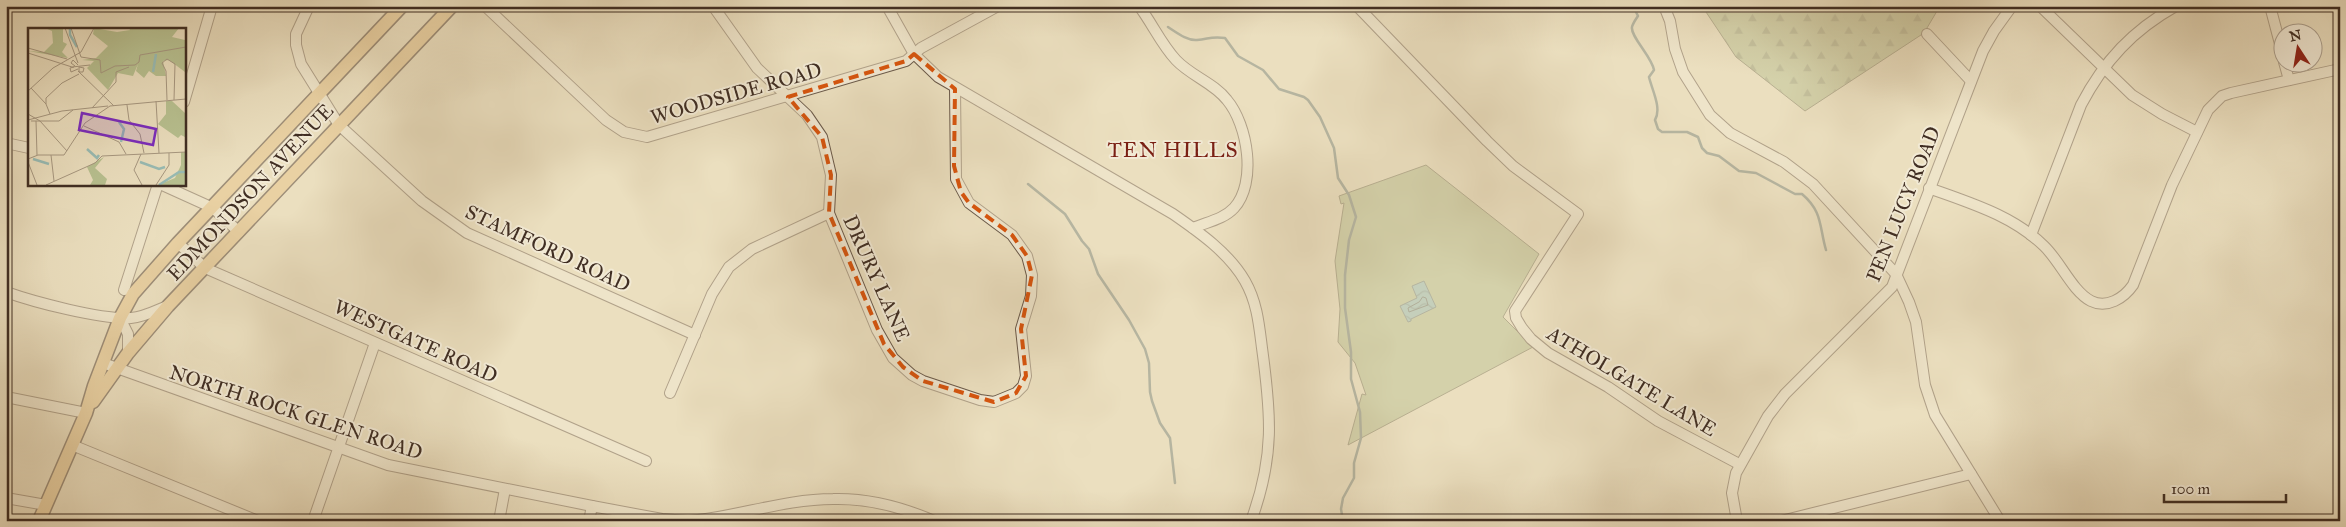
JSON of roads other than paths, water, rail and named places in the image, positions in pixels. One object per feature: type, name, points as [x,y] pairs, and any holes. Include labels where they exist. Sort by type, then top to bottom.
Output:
[{"type":"main road","name":"EDMONDSON AVENUE","points":[[39,521],[86,413],[120,318],[133,294],[402,6]]},
{"type":"main road","name":"EDMONDSON AVENUE","points":[[86,413],[115,370],[168,306],[452,6]]},
{"type":"street","points":[[185,99],[212,6]]},
{"type":"street","name":"STAMFORD ROAD","points":[[308,6],[296,34],[296,45],[301,64],[339,125],[422,201],[467,233],[695,335]]},
{"type":"street","name":"WOODSIDE ROAD","points":[[484,6],[606,120],[624,132],[634,136],[647,137],[906,61],[921,48],[998,6]]},
{"type":"street","name":"DRURY LANE","points":[[713,6],[757,68],[816,126],[824,143],[831,175],[829,213],[840,246],[884,344],[903,367],[923,381],[980,400],[994,402],[1016,393],[1022,386],[1026,376],[1022,329],[1031,296],[1032,275],[1022,246],[1012,235],[969,204],[956,179],[955,88]]},
{"type":"street","points":[[887,6],[914,54],[938,77],[1193,228],[1239,272],[1250,291],[1258,317],[1270,406],[1270,431],[1264,478],[1251,521]]},
{"type":"street","points":[[1138,6],[1176,60],[1222,94],[1229,102],[1243,133],[1248,172],[1242,199],[1223,216],[1193,228]]},
{"type":"street","name":"ATHOLGATE LANE","points":[[1358,6],[1513,166],[1578,214],[1518,304],[1515,312],[1516,318],[1531,339],[1548,353],[1608,387],[1658,421],[1739,464]]},
{"type":"street","points":[[1664,6],[1683,72],[1710,115],[1730,133],[1784,162],[1813,184],[1896,274],[1916,322],[1925,385],[1931,406],[1942,429],[2000,521]]},
{"type":"street","name":"PEN LUCY ROAD","points":[[1738,521],[1732,493],[1739,464],[1768,416],[1785,394],[1889,291],[1971,81],[1994,31],[2012,6]]},
{"type":"street","points":[[2040,6],[2103,68],[2144,104],[2197,132]]},
{"type":"street","points":[[2031,234],[2081,105],[2103,68],[2118,49],[2137,31],[2176,6]]},
{"type":"street","points":[[2270,6],[2274,22]]},
{"type":"street","points":[[1927,34],[1971,81]]},
{"type":"street","points":[[1929,188],[1999,214],[2031,234],[2055,258],[2078,290],[2091,301],[2105,303],[2119,299],[2127,294],[2133,285],[2172,185],[2208,110],[2222,96],[2340,69]]},
{"type":"street","points":[[2287,72],[2289,80]]},
{"type":"street","points":[[6,143],[28,148]]},
{"type":"street","points":[[124,290],[159,185]]},
{"type":"street","points":[[161,185],[213,208],[239,232]]},
{"type":"street","points":[[670,393],[720,279],[729,267],[738,258],[829,213]]},
{"type":"street","name":"WESTGATE ROAD","points":[[178,244],[205,268],[646,461]]},
{"type":"street","points":[[6,292],[37,302],[120,318],[140,317],[168,306]]},
{"type":"street","points":[[120,318],[128,334],[128,354]]},
{"type":"street","points":[[313,521],[375,343]]},
{"type":"street","name":"NORTH ROCK GLEN ROAD","points":[[103,364],[115,370],[338,448],[420,473],[592,506],[662,519],[688,521],[788,504],[833,499],[873,502],[897,507],[934,521]]},
{"type":"street","points":[[6,397],[86,413]]},
{"type":"street","points":[[72,445],[258,521]]},
{"type":"street","points":[[1782,521],[1971,474]]},
{"type":"street","points":[[499,521],[505,489]]},
{"type":"street","points":[[6,498],[46,505]]},
{"type":"street","points":[[589,521],[592,506]]},
{"type":"street","points":[[1828,509],[1831,521]]},
{"type":"water","points":[[1424,281],[1436,307],[1408,322],[1400,306],[1417,298],[1412,286]]},
{"type":"waterway","points":[[1633,6],[1638,16],[1632,26],[1632,31],[1654,70],[1649,77],[1656,99],[1657,115],[1655,120],[1658,129],[1662,132],[1687,132],[1698,137],[1702,148],[1707,153],[1719,156],[1739,171],[1756,173],[1795,194],[1802,194],[1817,213],[1826,250]]},
{"type":"waterway","points":[[1168,27],[1182,36],[1193,40],[1213,37],[1225,38],[1238,56],[1263,70],[1279,89],[1308,100],[1320,117],[1334,148],[1338,178],[1349,195],[1356,217],[1349,240],[1345,275],[1345,308],[1351,352],[1351,379],[1360,412],[1361,438],[1354,463],[1354,478],[1343,498],[1341,509],[1343,521]]},
{"type":"waterway","points":[[1028,184],[1065,214],[1089,249],[1098,274],[1129,320],[1145,349],[1149,363],[1152,401],[1160,423],[1170,438],[1175,483]]},
{"type":"district","name":"TEN HILLS","points":[[1173,150]]}]
